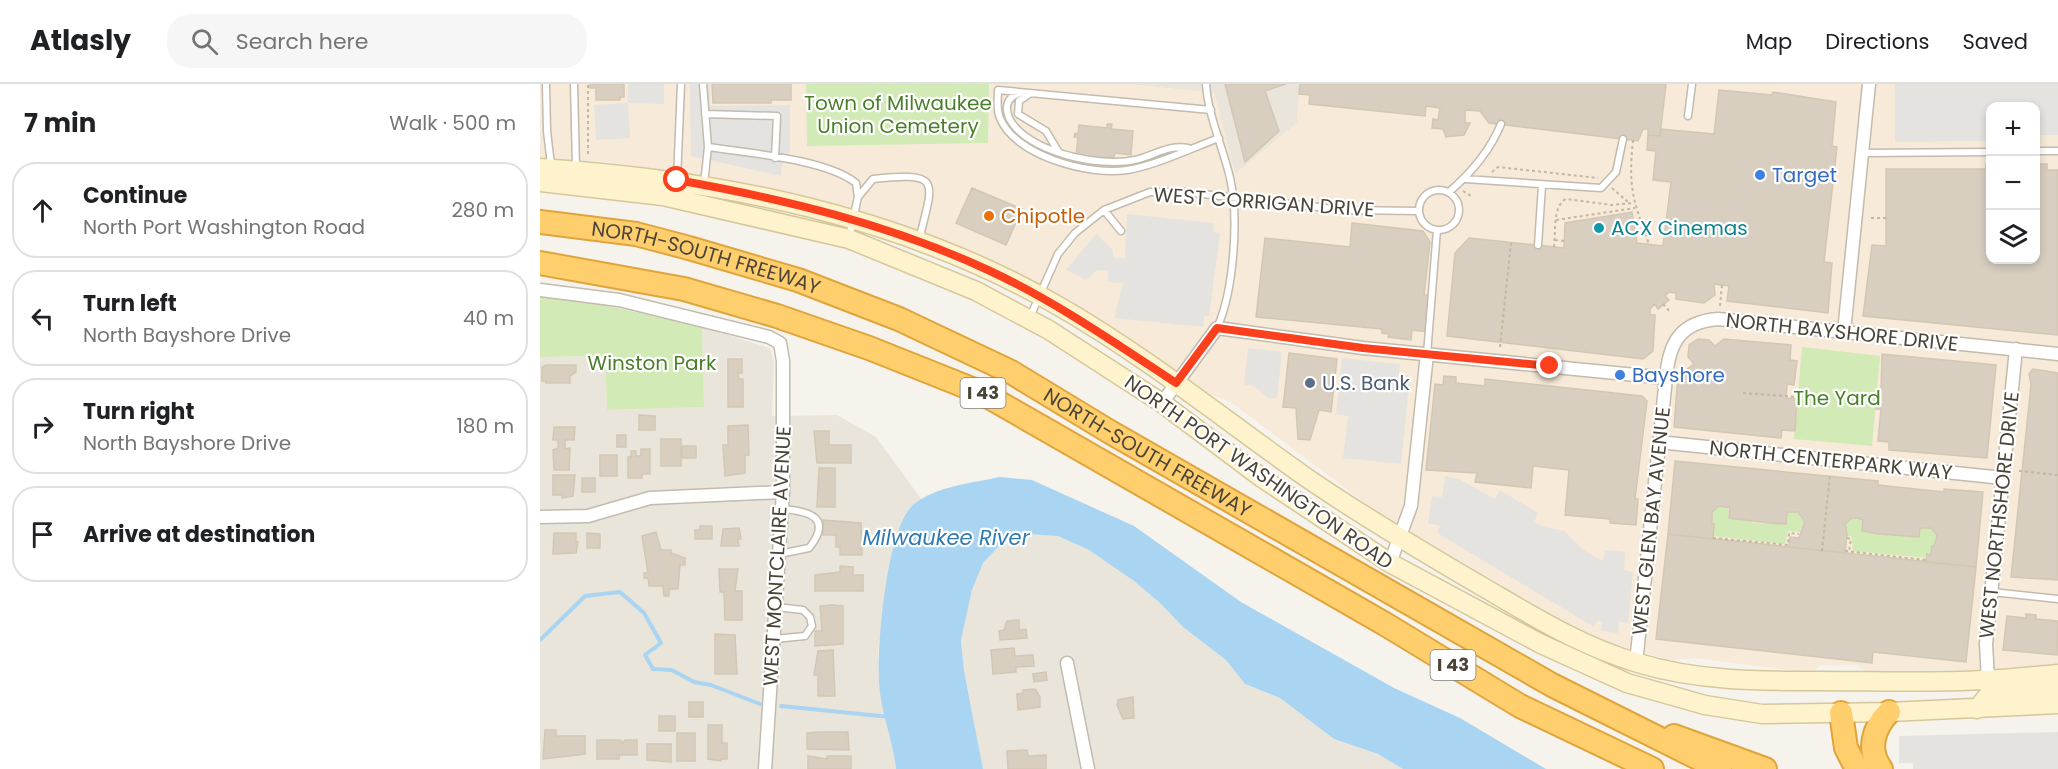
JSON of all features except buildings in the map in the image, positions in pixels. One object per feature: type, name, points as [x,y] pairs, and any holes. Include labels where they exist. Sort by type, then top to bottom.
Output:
[{"type":"highway","name":"NORTH-SOUTH FREEWAY","points":[[540,222],[636,234],[689,248],[798,280],[899,318],[1011,372],[1110,432],[1552,685],[1720,769]]},
{"type":"highway","name":"NORTH-SOUTH FREEWAY","points":[[540,263],[684,289],[777,315],[869,348],[982,393],[1385,624],[1520,706],[1652,769]]},
{"type":"highway","points":[[1520,706],[1633,769]]},
{"type":"highway","points":[[1881,769],[1873,752],[1873,742],[1879,724],[1889,712]]},
{"type":"highway","points":[[1841,713],[1846,748],[1857,769]]},
{"type":"highway","points":[[1627,723],[1708,746],[1765,769]]},
{"type":"main road","name":"NORTH PORT WASHINGTON ROAD","points":[[544,173],[576,171],[677,180],[753,194],[853,218],[987,269],[1040,297],[1176,383],[1308,478],[1399,538],[1547,625],[1584,644],[1636,663],[1666,671],[1714,678],[1839,681],[1988,680],[2058,674]]},
{"type":"main road","name":"NORTH PORT WASHINGTON ROAD","points":[[544,173],[663,196],[849,239],[976,291],[1029,318],[1162,403],[1262,478],[1390,563],[1541,644],[1627,683],[1705,705],[1762,714],[1889,712],[2058,704]]},
{"type":"main road","points":[[1839,681],[1841,713]]},
{"type":"main road","points":[[1977,708],[1989,694],[2058,687]]},
{"type":"street","points":[[1844,332],[1869,84]]},
{"type":"street","name":"WEST MONTCLAIRE AVENUE","points":[[540,290],[643,305],[769,337],[780,343],[783,361],[783,492],[765,769]]},
{"type":"street","name":"NORTH BAYSHORE DRIVE","points":[[1666,378],[1668,356],[1674,343],[1684,330],[1707,320],[2058,354]]},
{"type":"street","points":[[1162,403],[1217,328],[1427,354],[1666,378]]},
{"type":"street","name":"WEST NORTHSHORE DRIVE","points":[[1988,680],[1986,644],[2016,349]]},
{"type":"street","points":[[1390,563],[1411,506],[1427,354]]},
{"type":"street","name":"WEST GLEN BAY AVENUE","points":[[1636,663],[1666,378]]},
{"type":"street","name":"NORTH CENTERPARK WAY","points":[[1659,442],[2003,478]]},
{"type":"street","points":[[540,517],[588,516],[650,498],[783,492]]},
{"type":"street","points":[[1067,663],[1088,769]]},
{"type":"lane","points":[[544,173],[546,84]]},
{"type":"lane","points":[[574,84],[576,171]]},
{"type":"lane","points":[[677,180],[681,84]]},
{"type":"lane","points":[[703,84],[708,147],[704,185]]},
{"type":"lane","points":[[1206,84],[1234,198],[1230,273],[1225,309],[1217,328]]},
{"type":"lane","points":[[1688,116],[1692,84]]},
{"type":"lane","points":[[1211,110],[998,90],[999,114],[1002,123],[1025,145],[1069,166],[1125,171],[1219,138]]},
{"type":"lane","points":[[1020,93],[1007,102],[1007,112],[1013,124],[1024,135],[1059,152],[1080,159],[1132,160],[1177,146],[1190,149]]},
{"type":"lane","points":[[1032,93],[1020,99],[1018,114],[1046,131],[1059,152]]},
{"type":"lane","points":[[705,114],[777,116],[776,158]]},
{"type":"lane","points":[[1449,192],[1457,202],[1458,215],[1450,226],[1437,230],[1425,224],[1419,211],[1421,199],[1431,191],[1449,192],[1465,179],[1494,142],[1501,124]]},
{"type":"lane","points":[[1465,179],[1542,186],[1601,188],[1616,172],[1623,139]]},
{"type":"lane","points":[[708,147],[776,158],[843,173],[856,183],[858,197],[849,239]]},
{"type":"lane","points":[[2040,152],[2058,151]]},
{"type":"lane","points":[[1863,153],[1986,152]]},
{"type":"lane","points":[[858,197],[873,179],[913,175],[924,178],[928,183],[929,203],[918,243]]},
{"type":"lane","points":[[1538,245],[1542,186]]},
{"type":"lane","name":"WEST CORRIGAN DRIVE","points":[[1029,318],[1058,254],[1076,233],[1104,210],[1150,192],[1184,192],[1345,210],[1419,211]]},
{"type":"lane","points":[[1104,210],[1121,231]]},
{"type":"lane","points":[[1427,354],[1437,230]]},
{"type":"lane","points":[[779,554],[809,548],[818,537],[819,527],[815,516],[805,510],[782,509]]},
{"type":"lane","points":[[1991,592],[2058,599]]},
{"type":"lane","points":[[774,639],[805,636],[812,626],[810,617],[803,610],[776,608]]},
{"type":"path","points":[[588,85],[588,156]]},
{"type":"path","points":[[1633,140],[1630,171],[1633,203],[1649,244]]},
{"type":"path","points":[[1495,169],[1498,167],[1596,177]]},
{"type":"path","points":[[1554,247],[1557,208],[1566,199],[1612,205],[1633,203]]},
{"type":"path","points":[[1556,220],[1635,208]]},
{"type":"path","points":[[1871,218],[1886,218]]},
{"type":"path","points":[[1555,240],[1565,242]]},
{"type":"path","points":[[1500,347],[1511,243]]},
{"type":"path","points":[[1720,306],[1722,285]]},
{"type":"path","points":[[1663,304],[1671,313]]},
{"type":"path","points":[[1743,393],[1798,398]]},
{"type":"path","points":[[2019,471],[2058,475]]},
{"type":"path","points":[[1822,551],[1830,475]]},
{"type":"path","points":[[1713,538],[1788,545],[1789,533],[1799,534]]},
{"type":"path","points":[[1847,538],[1851,539],[1847,551],[1926,560]]},
{"type":"shaded area","name":"Bayshore","points":[[540,84],[806,84],[807,145],[988,143],[989,84],[1128,84],[1214,93],[1235,174],[1297,123],[1300,84],[2058,84],[2058,664],[1966,670],[1865,671],[1857,665],[1821,665],[1815,670],[1795,671],[1695,658],[1669,660],[1610,643],[1566,623],[1377,512],[1232,403],[1205,392],[1076,307],[944,242],[883,218],[725,179],[600,161],[540,158]]},
{"type":"shaded area","points":[[628,84],[664,84],[664,104],[628,103]]},
{"type":"shaded area","points":[[690,84],[710,84],[710,106],[790,105],[790,151],[782,164],[781,176],[691,156]]},
{"type":"shaded area","points":[[1128,84],[1300,84],[1297,123],[1235,174],[1214,93]]},
{"type":"shaded area","points":[[1895,84],[2058,84],[2058,135],[2040,135],[2040,102],[1986,102],[1986,141],[1895,142]]},
{"type":"shaded area","points":[[628,103],[630,138],[596,140],[594,105]]},
{"type":"shaded area","points":[[1127,214],[1214,223],[1213,232],[1220,233],[1209,316],[1204,316],[1203,327],[1114,318],[1123,283],[1108,282],[1108,271],[1097,270],[1086,280],[1066,270],[1096,234],[1113,250],[1113,258],[1125,258]]},
{"type":"shaded area","points":[[702,327],[770,348],[774,362],[772,416],[837,415],[876,437],[922,500],[912,506],[893,550],[878,652],[879,685],[893,739],[896,769],[540,769],[540,357],[605,356],[607,410],[704,407]]},
{"type":"shaded area","points":[[1248,348],[1282,352],[1277,398],[1268,398],[1254,386],[1244,385]]},
{"type":"shaded area","points":[[1342,358],[1400,364],[1399,374],[1410,376],[1401,464],[1343,458],[1348,416],[1336,414]]},
{"type":"shaded area","points":[[1445,476],[1459,479],[1495,499],[1500,490],[1538,513],[1534,522],[1544,527],[1564,531],[1585,551],[1603,561],[1605,550],[1625,552],[1624,570],[1633,572],[1628,623],[1619,622],[1618,633],[1601,631],[1602,622],[1598,620],[1594,627],[1437,533],[1440,526],[1428,523],[1432,496],[1442,497]]},
{"type":"shaded area","points":[[1026,534],[1058,536],[1089,550],[1134,581],[1160,603],[1183,627],[1226,660],[1245,684],[1280,698],[1334,739],[1378,754],[1403,769],[983,769],[964,671],[961,640],[972,590],[983,563],[1000,545]]},
{"type":"shaded area","points":[[2058,732],[2058,769],[1913,769],[1913,763],[1899,763],[1899,736]]},
{"type":"green space","name":"Town of Milwaukee Union Cemetery","points":[[806,84],[989,84],[988,143],[807,146]]},
{"type":"green space","name":"Winston Park","points":[[540,297],[604,305],[702,327],[704,407],[607,410],[605,356],[540,357]]},
{"type":"green space","name":"The Yard","points":[[1802,347],[1880,356],[1872,446],[1794,439]]},
{"type":"green space","points":[[1719,506],[1751,522],[1786,523],[1787,512],[1798,512],[1804,520],[1800,532],[1788,531],[1785,544],[1713,536],[1712,512]]},
{"type":"green space","points":[[1852,518],[1863,520],[1862,531],[1918,537],[1920,528],[1931,528],[1937,535],[1931,555],[1927,554],[1927,558],[1853,551],[1852,537],[1845,534],[1845,524]]},
{"type":"water","name":"Milwaukee River","points":[[1000,477],[1032,480],[1134,526],[1241,602],[1394,688],[1460,718],[1546,769],[1403,769],[1378,754],[1334,739],[1280,698],[1245,684],[1226,660],[1183,627],[1160,603],[1134,581],[1089,550],[1058,536],[1026,534],[1000,545],[983,563],[972,590],[961,640],[964,671],[983,769],[896,769],[880,694],[879,666],[885,590],[896,538],[904,518],[913,505],[932,493]]},
{"type":"waterway","points":[[540,640],[585,596],[620,592],[644,613],[661,643],[645,655],[653,669],[672,670],[694,682],[711,685],[760,704]]},
{"type":"waterway","points":[[781,706],[890,717]]},
{"type":"place","name":"Target","points":[[1760,175]]},
{"type":"place","name":"Chipotle","points":[[989,216]]},
{"type":"place","name":"ACX Cinemas","points":[[1599,228]]},
{"type":"place","name":"Bayshore","points":[[1620,375]]},
{"type":"place","name":"U.S. Bank","points":[[1310,383]]},
{"type":"route","points":[[677,180],[753,194],[853,218],[987,269],[1063,309],[1176,383],[1217,328],[1363,348],[1550,366]]}]
